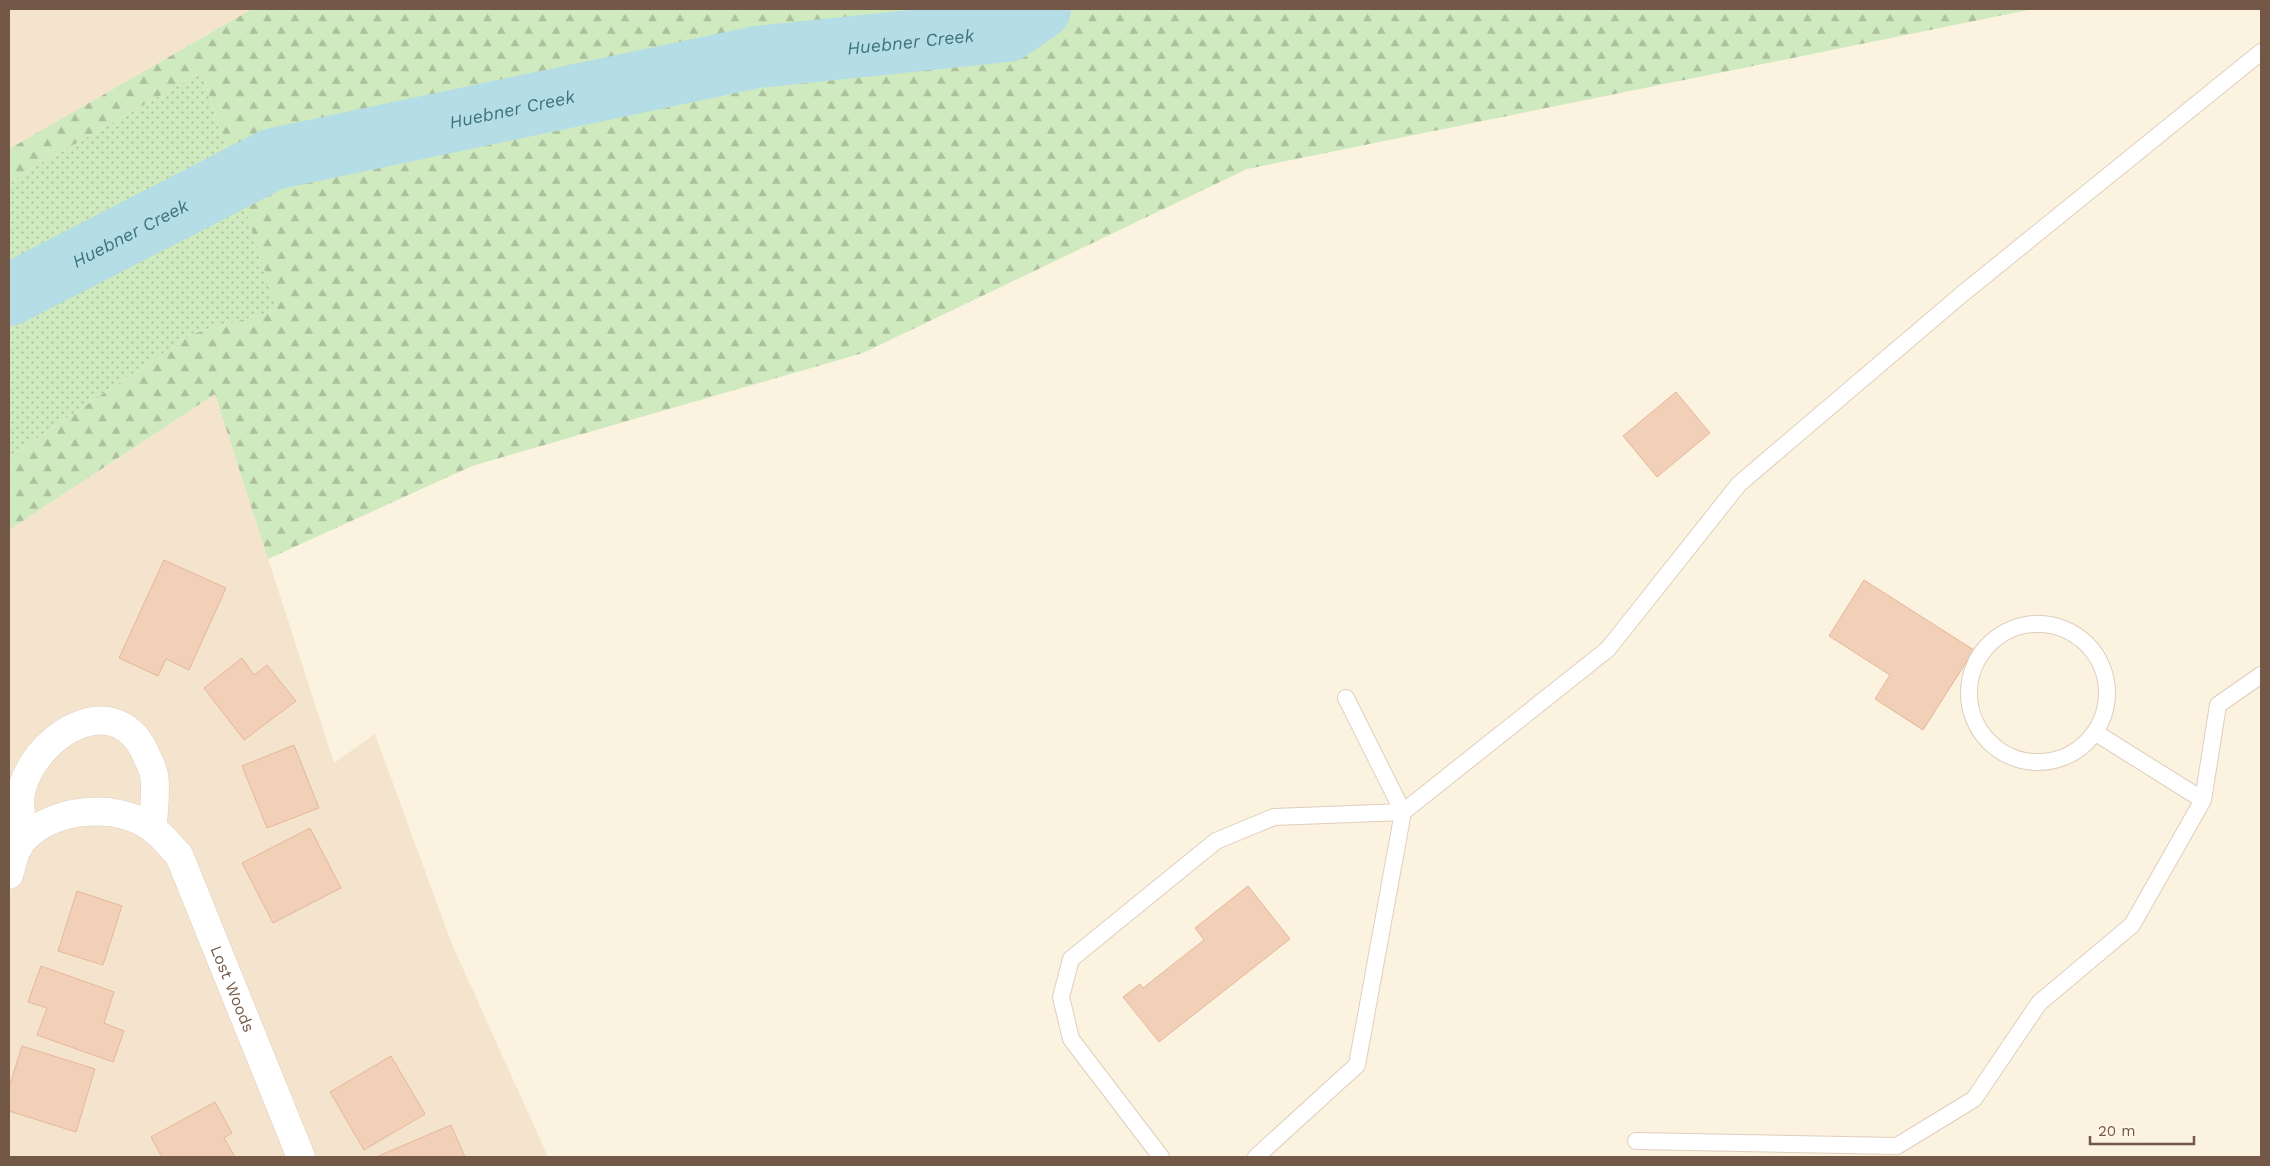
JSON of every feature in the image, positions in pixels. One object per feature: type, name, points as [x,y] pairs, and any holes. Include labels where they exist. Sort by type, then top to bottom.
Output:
[{"type":"street","points":[[9,875],[16,852],[25,837],[20,806],[23,785],[39,755],[58,734],[84,722],[107,720],[127,728],[142,744],[155,775],[153,828]]},
{"type":"street","name":"Lost Woods","points":[[25,837],[40,826],[67,816],[91,811],[108,811],[132,818],[153,828],[179,855],[301,1157]]},
{"type":"lane","points":[[1161,1157],[1071,1039],[1061,997],[1071,959],[1216,841],[1274,817],[1403,812],[1608,649],[1739,484],[1961,295],[2261,52]]},
{"type":"lane","points":[[2045,624],[2068,630],[2087,644],[2101,664],[2107,687],[2106,710],[2096,733],[2080,750],[2059,760],[2037,763],[2016,759],[1996,749],[1980,733],[1971,713],[1968,691],[1972,669],[1983,650],[1999,635],[2021,625],[2045,624]]},
{"type":"lane","points":[[1636,1141],[1897,1146],[1974,1099],[2039,1003],[2132,924],[2203,800],[2218,705],[2261,675]]},
{"type":"lane","points":[[1256,1157],[1358,1066],[1403,812],[1346,698]]},
{"type":"lane","points":[[2096,733],[2203,800]]},
{"type":"shaded area","points":[[9,9],[252,9],[9,149]]},
{"type":"shaded area","points":[[215,394],[334,763],[375,734],[451,942],[548,1157],[9,1157],[9,530]]},
{"type":"green space","points":[[252,9],[2033,9],[1247,169],[863,353],[472,466],[268,559],[215,394],[9,530],[9,457],[192,334],[277,310],[202,72],[27,171],[9,184],[9,149]]},
{"type":"green space","points":[[202,72],[277,310],[192,334],[9,457],[9,184],[27,171]]},
{"type":"building","points":[[1676,392],[1710,433],[1657,477],[1623,436]]},
{"type":"building","points":[[164,560],[226,588],[189,670],[166,659],[158,676],[119,658]]},
{"type":"building","points":[[1864,580],[1974,650],[1923,730],[1875,699],[1890,675],[1829,636]]},
{"type":"building","points":[[242,658],[254,675],[267,665],[296,701],[244,740],[204,688]]},
{"type":"building","points":[[294,745],[319,808],[267,828],[242,766]]},
{"type":"building","points":[[310,828],[341,888],[273,923],[242,863]]},
{"type":"building","points":[[1248,886],[1290,939],[1159,1042],[1123,997],[1140,984],[1143,988],[1204,940],[1195,928]]},
{"type":"building","points":[[77,891],[122,906],[103,965],[58,951]]},
{"type":"building","points":[[41,966],[114,992],[104,1023],[124,1031],[113,1062],[37,1035],[47,1008],[28,1002]]},
{"type":"building","points":[[22,1046],[95,1069],[76,1132],[9,1111],[9,1088]]},
{"type":"building","points":[[391,1056],[425,1114],[364,1150],[330,1092]]},
{"type":"building","points":[[215,1102],[232,1133],[224,1138],[235,1157],[162,1157],[151,1137]]},
{"type":"building","points":[[451,1125],[465,1157],[376,1157]]},
{"type":"waterway","name":"Huebner Creek","points":[[9,295],[273,159],[757,57],[1008,31],[1040,9]]}]
